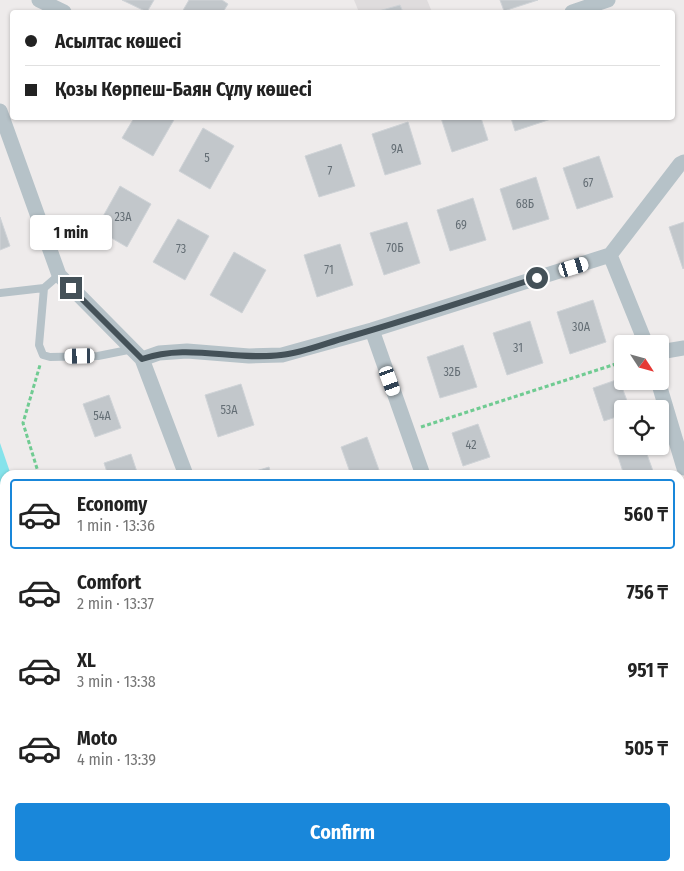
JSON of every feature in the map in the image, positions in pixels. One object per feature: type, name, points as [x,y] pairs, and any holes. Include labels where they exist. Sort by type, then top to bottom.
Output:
[{"type":"street","points":[[39,0],[60,10]]},
{"type":"street","points":[[578,10],[608,0]]},
{"type":"street","points":[[0,111],[59,275],[137,354],[184,470]]},
{"type":"street","points":[[137,354],[187,351],[249,356],[282,355],[372,330],[610,255],[680,164],[684,162]]},
{"type":"street","points":[[610,255],[642,335]]},
{"type":"street","points":[[372,330],[421,470]]},
{"type":"street","points":[[669,350],[684,348]]},
{"type":"street","points":[[661,390],[684,468]]},
{"type":"lane","points":[[0,293],[44,288],[59,275]]},
{"type":"lane","points":[[44,288],[39,346],[43,355],[50,357],[137,354]]},
{"type":"path","points":[[37,470],[23,423],[43,355]]},
{"type":"path","points":[[408,431],[614,365]]},
{"type":"shaded area","points":[[354,0],[427,0],[431,10],[358,10]]},
{"type":"water","points":[[0,443],[9,470],[0,470]]},
{"type":"building","points":[[122,0],[154,0],[148,10],[143,10]]},
{"type":"building","points":[[189,0],[222,0],[228,4],[224,10],[183,10]]},
{"type":"building","points":[[500,0],[538,0],[507,10],[504,10]]},
{"type":"building","points":[[400,5],[402,10],[382,10]]},
{"type":"building","points":[[133,120],[174,120],[153,156],[122,138]]},
{"type":"building","points":[[442,120],[482,120],[488,140],[452,152]]},
{"type":"building","points":[[512,120],[548,120],[515,131]]},
{"type":"building","points":[[408,122],[421,164],[385,175],[372,134]]},
{"type":"building","points":[[203,128],[234,146],[210,189],[179,171]]},
{"type":"building","points":[[341,144],[355,186],[319,197],[305,156]]},
{"type":"building","points":[[599,156],[613,197],[577,209],[563,168]]},
{"type":"building","points":[[536,177],[549,219],[513,230],[500,189]]},
{"type":"building","points":[[120,186],[151,204],[127,247],[96,229]]},
{"type":"building","points":[[473,198],[486,240],[450,251],[437,210]]},
{"type":"building","points":[[0,217],[10,246],[0,250]]},
{"type":"building","points":[[178,219],[209,236],[185,280],[153,262]]},
{"type":"building","points":[[407,222],[420,263],[384,275],[370,233]]},
{"type":"building","points":[[684,222],[684,268],[683,269],[669,227]]},
{"type":"building","points":[[340,244],[353,285],[317,297],[304,255]]},
{"type":"building","points":[[234,252],[266,270],[242,313],[210,295]]},
{"type":"building","points":[[593,300],[606,342],[570,354],[557,312]]},
{"type":"building","points":[[530,321],[543,363],[507,375],[493,333]]},
{"type":"building","points":[[463,345],[477,387],[440,398],[427,357]]},
{"type":"building","points":[[614,381],[614,390],[623,390],[627,400],[614,400],[614,418],[604,421],[593,388]]},
{"type":"building","points":[[241,384],[254,425],[218,437],[205,395]]},
{"type":"building","points":[[109,395],[121,428],[95,437],[83,404]]},
{"type":"building","points":[[478,424],[490,457],[463,466],[452,433]]},
{"type":"building","points":[[367,437],[379,470],[349,470],[341,447]]},
{"type":"building","points":[[131,454],[136,470],[106,470],[104,463]]},
{"type":"building","points":[[618,455],[647,455],[653,470],[622,470]]},
{"type":"building","points":[[269,467],[270,470],[259,470]]},
{"type":"route","points":[[71,288],[142,359],[159,353],[187,351],[249,356],[282,355],[372,330],[537,278]]}]
